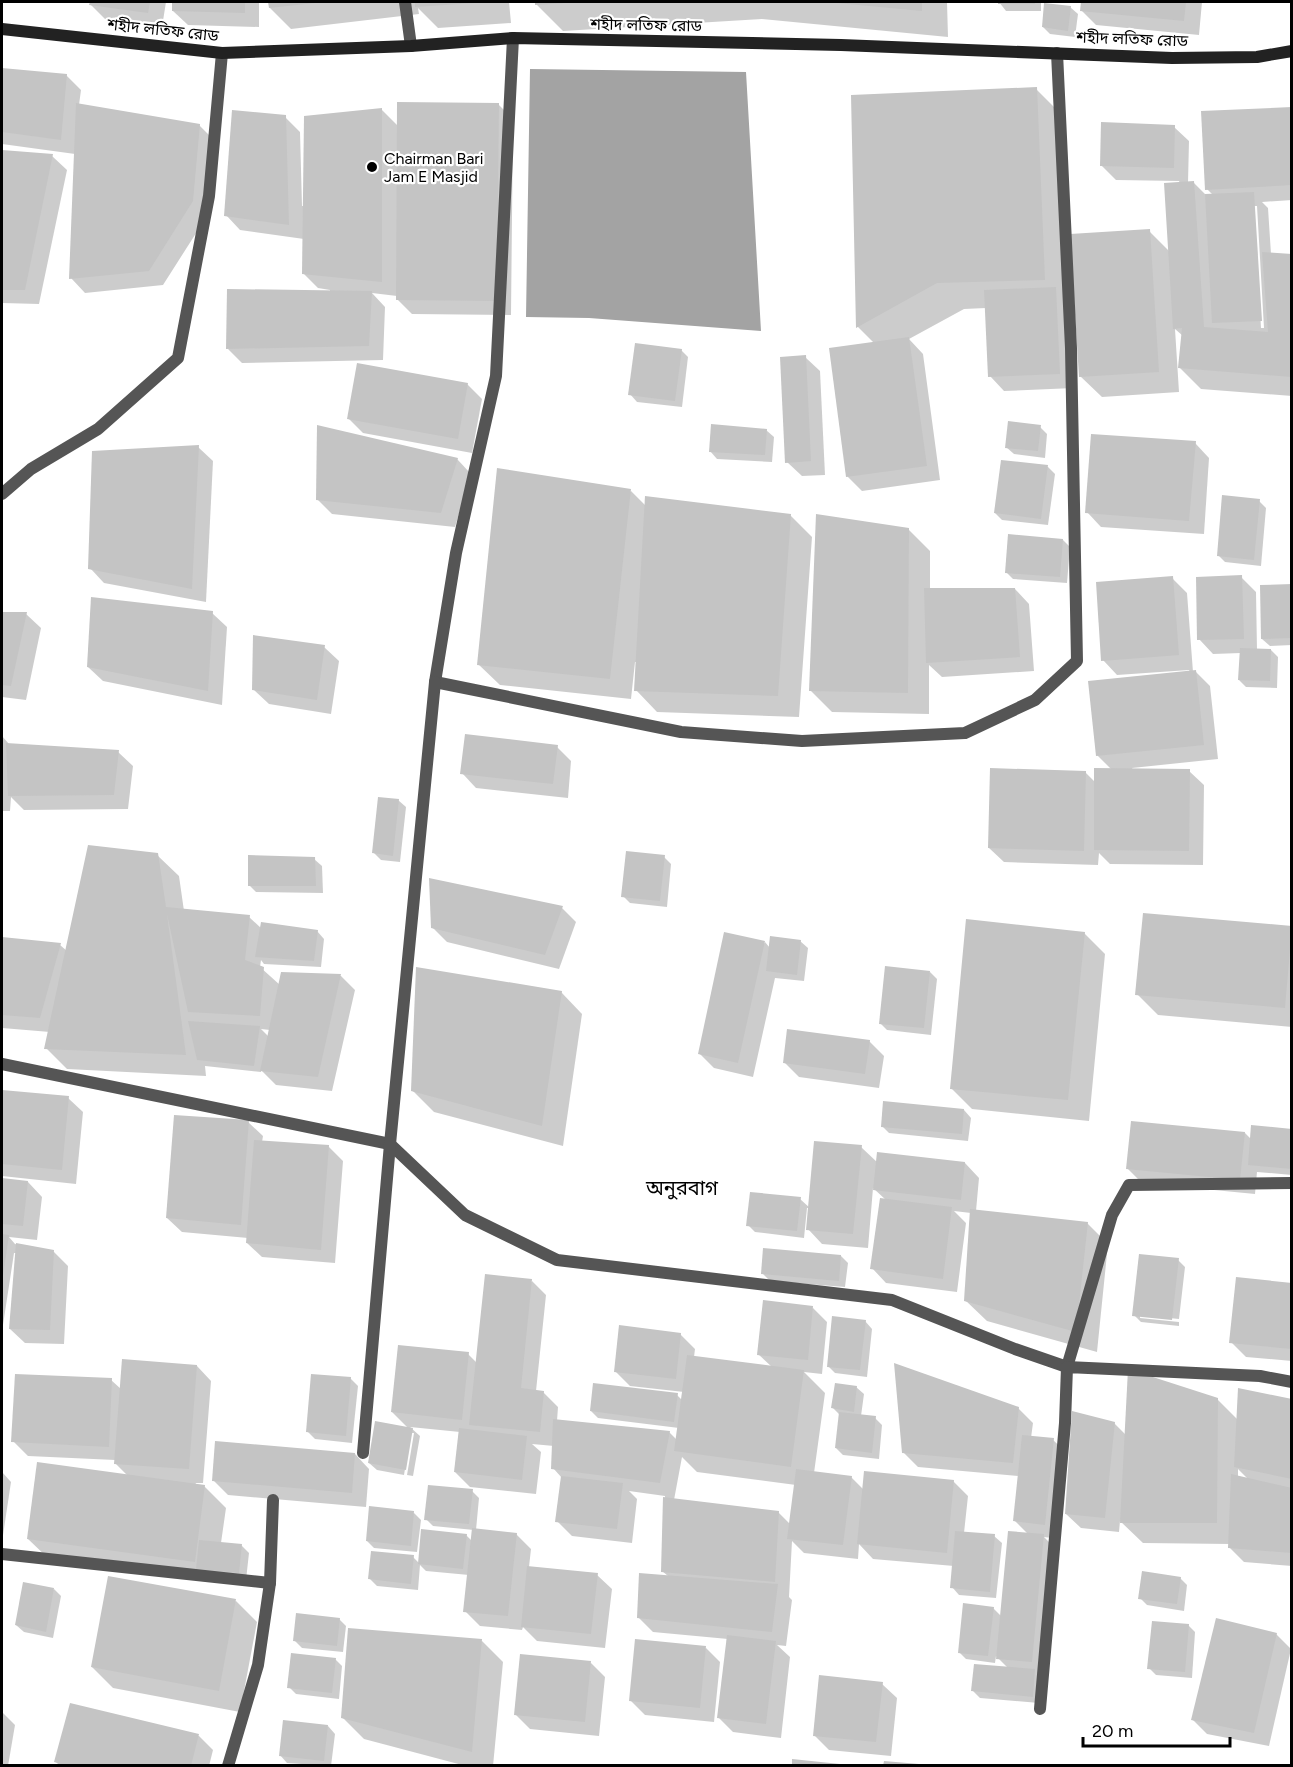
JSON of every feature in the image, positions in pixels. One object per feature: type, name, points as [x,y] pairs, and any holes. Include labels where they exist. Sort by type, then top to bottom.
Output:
[{"type":"street","points":[[405,2],[411,46]]},
{"type":"street","name":"শহীদ লতিফ রোড","points":[[2,29],[222,53],[411,46],[513,38],[841,45],[1172,58],[1257,57],[1292,51]]},
{"type":"street","points":[[363,1453],[390,1144],[435,682],[456,553],[496,376],[513,38]]},
{"type":"street","points":[[2,494],[30,469],[98,429],[178,358],[209,196],[222,53]]},
{"type":"street","points":[[435,682],[681,732],[802,741],[965,733],[1035,700],[1077,661],[1071,348],[1057,53]]},
{"type":"street","points":[[2,1064],[390,1144],[465,1215],[557,1260],[892,1300],[1067,1367],[1260,1376],[1292,1382]]},
{"type":"street","points":[[1040,1709],[1065,1423],[1067,1367],[1112,1215],[1129,1185],[1292,1183]]},
{"type":"street","points":[[228,1766],[258,1665],[270,1583],[273,1500]]},
{"type":"street","points":[[2,1554],[270,1583]]},
{"type":"shaded area","points":[[530,69],[746,72],[761,331],[589,318],[526,317]]},
{"type":"building","points":[[90,2],[150,2],[148,13],[89,5]]},
{"type":"building","points":[[172,2],[245,2],[245,13],[172,11]]},
{"type":"building","points":[[268,2],[315,2],[315,3],[269,8]]},
{"type":"building","points":[[415,2],[474,2],[474,3],[415,7]]},
{"type":"building","points":[[535,2],[565,2],[565,3],[535,5]]},
{"type":"building","points":[[922,2],[922,11],[837,3]]},
{"type":"building","points":[[998,2],[1035,2],[1035,4],[998,4]]},
{"type":"building","points":[[1081,2],[1186,2],[1184,21],[1080,11]]},
{"type":"building","points":[[1044,3],[1071,6],[1068,31],[1042,27]]},
{"type":"building","points":[[2,68],[67,74],[61,140],[2,132]]},
{"type":"building","points":[[1037,87],[1045,280],[937,283],[856,328],[851,95]]},
{"type":"building","points":[[397,102],[499,103],[497,301],[396,300]]},
{"type":"building","points":[[76,103],[200,124],[193,201],[149,271],[69,279]]},
{"type":"building","points":[[1292,107],[1292,185],[1205,190],[1201,111]]},
{"type":"building","points":[[382,108],[382,282],[302,274],[304,116]]},
{"type":"building","points":[[232,110],[286,115],[289,225],[224,216]]},
{"type":"building","points":[[1101,122],[1175,125],[1174,168],[1100,166]]},
{"type":"building","points":[[2,150],[53,154],[25,290],[2,290]]},
{"type":"building","points":[[1194,181],[1204,327],[1268,332],[1262,252],[1292,254],[1291,377],[1178,368],[1182,328],[1173,329],[1164,183]]},
{"type":"building","points":[[1254,192],[1262,321],[1212,323],[1205,194]]},
{"type":"building","points":[[1150,229],[1159,372],[1079,377],[1070,234]]},
{"type":"building","points":[[1056,287],[1060,374],[988,377],[984,290]]},
{"type":"building","points":[[227,289],[372,291],[369,346],[226,349]]},
{"type":"building","points":[[909,337],[927,466],[846,477],[829,348]]},
{"type":"building","points":[[635,343],[682,349],[675,401],[628,395]]},
{"type":"building","points":[[806,355],[811,461],[785,463],[780,357]]},
{"type":"building","points":[[357,363],[468,383],[458,439],[347,419]]},
{"type":"building","points":[[1008,421],[1041,425],[1038,451],[1005,448]]},
{"type":"building","points":[[711,424],[767,429],[765,455],[709,452]]},
{"type":"building","points":[[317,425],[458,458],[441,513],[316,500]]},
{"type":"building","points":[[1091,434],[1196,441],[1189,521],[1085,513]]},
{"type":"building","points":[[199,445],[192,589],[88,569],[92,451]]},
{"type":"building","points":[[1001,460],[1048,465],[1041,519],[994,513]]},
{"type":"building","points":[[497,468],[631,489],[610,679],[477,665]]},
{"type":"building","points":[[1222,495],[1260,499],[1254,560],[1217,556]]},
{"type":"building","points":[[645,496],[791,514],[778,696],[634,691]]},
{"type":"building","points":[[816,514],[909,528],[908,693],[809,691]]},
{"type":"building","points":[[1008,534],[1063,539],[1060,577],[1005,573]]},
{"type":"building","points":[[1242,575],[1244,639],[1197,640],[1196,577]]},
{"type":"building","points":[[1173,576],[1179,655],[1101,661],[1096,582]]},
{"type":"building","points":[[1292,584],[1292,638],[1261,639],[1260,585]]},
{"type":"building","points":[[924,588],[1015,588],[1020,657],[926,663]]},
{"type":"building","points":[[91,597],[213,611],[208,691],[87,667]]},
{"type":"building","points":[[2,612],[27,612],[11,686],[2,685]]},
{"type":"building","points":[[253,635],[325,645],[317,700],[252,690]]},
{"type":"building","points":[[1240,648],[1271,649],[1270,681],[1238,680]]},
{"type":"building","points":[[1196,670],[1204,745],[1096,756],[1088,681]]},
{"type":"building","points":[[465,734],[558,745],[553,784],[460,774]]},
{"type":"building","points":[[6,743],[119,750],[114,795],[8,796]]},
{"type":"building","points":[[990,768],[1086,771],[1084,851],[988,848]]},
{"type":"building","points":[[1094,768],[1190,769],[1189,851],[1094,850]]},
{"type":"building","points":[[378,797],[399,799],[393,856],[372,853]]},
{"type":"building","points":[[88,845],[158,853],[166,907],[250,915],[245,960],[264,967],[260,1016],[188,1012],[167,914],[186,1055],[44,1049]]},
{"type":"building","points":[[626,851],[665,855],[660,901],[621,897]]},
{"type":"building","points":[[248,855],[315,857],[316,886],[248,886]]},
{"type":"building","points":[[429,878],[563,906],[545,955],[431,928]]},
{"type":"building","points":[[1143,913],[1292,926],[1285,1008],[1135,995]]},
{"type":"building","points":[[966,919],[1085,932],[1068,1100],[950,1089]]},
{"type":"building","points":[[261,922],[318,930],[314,961],[255,957]]},
{"type":"building","points":[[724,932],[765,941],[738,1063],[698,1054]]},
{"type":"building","points":[[770,936],[801,940],[797,975],[766,971]]},
{"type":"building","points":[[2,937],[61,943],[40,1018],[2,1015]]},
{"type":"building","points":[[885,966],[930,971],[924,1028],[879,1024]]},
{"type":"building","points":[[416,967],[562,991],[542,1126],[411,1091]]},
{"type":"building","points":[[281,972],[341,974],[318,1077],[260,1071]]},
{"type":"building","points":[[188,1021],[260,1026],[254,1066],[197,1060]]},
{"type":"building","points":[[787,1029],[870,1040],[865,1074],[783,1063]]},
{"type":"building","points":[[2,1090],[69,1096],[62,1170],[2,1164]]},
{"type":"building","points":[[883,1101],[964,1109],[962,1134],[881,1127]]},
{"type":"building","points":[[174,1115],[249,1120],[241,1225],[166,1218]]},
{"type":"building","points":[[1131,1121],[1245,1132],[1240,1180],[1126,1169]]},
{"type":"building","points":[[1251,1125],[1292,1129],[1292,1169],[1248,1165]]},
{"type":"building","points":[[254,1140],[329,1145],[321,1250],[246,1243]]},
{"type":"building","points":[[814,1141],[862,1145],[853,1234],[806,1230]]},
{"type":"building","points":[[877,1152],[965,1162],[961,1200],[873,1190]]},
{"type":"building","points":[[2,1178],[28,1181],[23,1226],[2,1224]]},
{"type":"building","points":[[750,1192],[801,1197],[797,1231],[746,1226]]},
{"type":"building","points":[[880,1198],[952,1207],[943,1279],[870,1269]]},
{"type":"building","points":[[970,1209],[1088,1222],[1076,1332],[964,1301]]},
{"type":"building","points":[[2,1234],[9,1235],[3,1276],[2,1276]]},
{"type":"building","points":[[16,1243],[54,1250],[50,1330],[9,1329]]},
{"type":"building","points":[[763,1248],[841,1255],[839,1281],[761,1274]]},
{"type":"building","points":[[1139,1254],[1179,1258],[1172,1320],[1132,1316]]},
{"type":"building","points":[[485,1274],[532,1279],[521,1388],[544,1391],[540,1432],[469,1425]]},
{"type":"building","points":[[1236,1277],[1292,1283],[1292,1349],[1229,1343]]},
{"type":"building","points":[[763,1300],[813,1306],[808,1360],[757,1355]]},
{"type":"building","points":[[832,1316],[866,1320],[860,1370],[827,1367]]},
{"type":"building","points":[[619,1325],[681,1333],[676,1379],[614,1372]]},
{"type":"building","points":[[398,1345],[469,1352],[462,1420],[391,1412]]},
{"type":"building","points":[[687,1355],[804,1370],[791,1467],[674,1451]]},
{"type":"building","points":[[122,1359],[197,1365],[189,1469],[114,1464]]},
{"type":"building","points":[[894,1363],[1019,1407],[1013,1463],[902,1453]]},
{"type":"building","points":[[1128,1369],[1218,1398],[1217,1523],[1120,1523]]},
{"type":"building","points":[[15,1374],[112,1378],[109,1447],[11,1442]]},
{"type":"building","points":[[311,1374],[351,1377],[346,1436],[306,1432]]},
{"type":"building","points":[[593,1383],[678,1393],[674,1422],[590,1411]]},
{"type":"building","points":[[835,1383],[857,1386],[854,1412],[831,1408]]},
{"type":"building","points":[[1238,1388],[1292,1399],[1292,1479],[1234,1467]]},
{"type":"building","points":[[1072,1411],[1115,1422],[1105,1518],[1065,1514]]},
{"type":"building","points":[[839,1412],[876,1416],[872,1453],[835,1448]]},
{"type":"building","points":[[553,1419],[670,1431],[660,1483],[551,1469]]},
{"type":"building","points":[[375,1421],[413,1428],[406,1470],[368,1463]]},
{"type":"building","points":[[459,1428],[527,1436],[522,1480],[454,1472]]},
{"type":"building","points":[[1022,1435],[1054,1438],[1045,1525],[1013,1521]]},
{"type":"building","points":[[215,1441],[355,1453],[352,1493],[212,1481]]},
{"type":"building","points":[[37,1462],[205,1485],[195,1562],[27,1539]]},
{"type":"building","points":[[796,1469],[852,1476],[843,1545],[787,1539]]},
{"type":"building","points":[[864,1471],[954,1480],[947,1553],[857,1544]]},
{"type":"building","points":[[1231,1474],[1292,1488],[1292,1553],[1228,1548]]},
{"type":"building","points":[[561,1476],[623,1483],[617,1529],[555,1522]]},
{"type":"building","points":[[428,1485],[473,1489],[469,1524],[424,1520]]},
{"type":"building","points":[[663,1497],[779,1511],[775,1582],[661,1572]]},
{"type":"building","points":[[369,1506],[414,1511],[411,1546],[366,1541]]},
{"type":"building","points":[[472,1528],[517,1533],[508,1616],[463,1612]]},
{"type":"building","points":[[421,1529],[467,1534],[463,1569],[418,1564]]},
{"type":"building","points":[[955,1531],[995,1534],[990,1592],[950,1588]]},
{"type":"building","points":[[1008,1531],[1044,1534],[1032,1662],[996,1659]]},
{"type":"building","points":[[199,1540],[242,1544],[239,1573],[196,1569]]},
{"type":"building","points":[[371,1551],[414,1555],[411,1584],[368,1579]]},
{"type":"building","points":[[527,1566],[598,1573],[591,1634],[521,1627]]},
{"type":"building","points":[[1142,1571],[1181,1577],[1177,1604],[1138,1599]]},
{"type":"building","points":[[639,1573],[778,1584],[772,1632],[637,1618]]},
{"type":"building","points":[[108,1576],[236,1599],[219,1691],[91,1667]]},
{"type":"building","points":[[23,1582],[54,1588],[46,1632],[15,1625]]},
{"type":"building","points":[[963,1603],[994,1607],[988,1656],[958,1653]]},
{"type":"building","points":[[296,1613],[340,1618],[337,1646],[293,1641]]},
{"type":"building","points":[[1216,1618],[1277,1633],[1254,1733],[1191,1720]]},
{"type":"building","points":[[1152,1621],[1189,1624],[1185,1672],[1147,1669]]},
{"type":"building","points":[[348,1628],[482,1639],[472,1752],[341,1718]]},
{"type":"building","points":[[727,1635],[776,1641],[766,1724],[717,1718]]},
{"type":"building","points":[[635,1639],[706,1646],[700,1708],[629,1701]]},
{"type":"building","points":[[291,1653],[336,1658],[332,1693],[287,1688]]},
{"type":"building","points":[[520,1654],[591,1661],[585,1722],[514,1715]]},
{"type":"building","points":[[974,1664],[1035,1669],[1033,1697],[971,1691]]},
{"type":"building","points":[[819,1675],[883,1682],[876,1742],[813,1736]]},
{"type":"building","points":[[70,1703],[199,1734],[191,1766],[68,1766],[54,1762]]},
{"type":"building","points":[[283,1720],[328,1725],[324,1761],[279,1756]]},
{"type":"building","points":[[792,1759],[840,1764],[840,1766],[792,1766]]},
{"type":"building","points":[[884,1761],[919,1764],[918,1766],[883,1766]]},
{"type":"place","name":"Chairman Bari Jam E Masjid","points":[[372,167]]},
{"type":"district","name":"অনুরবাগ","points":[[682,1188]]}]
